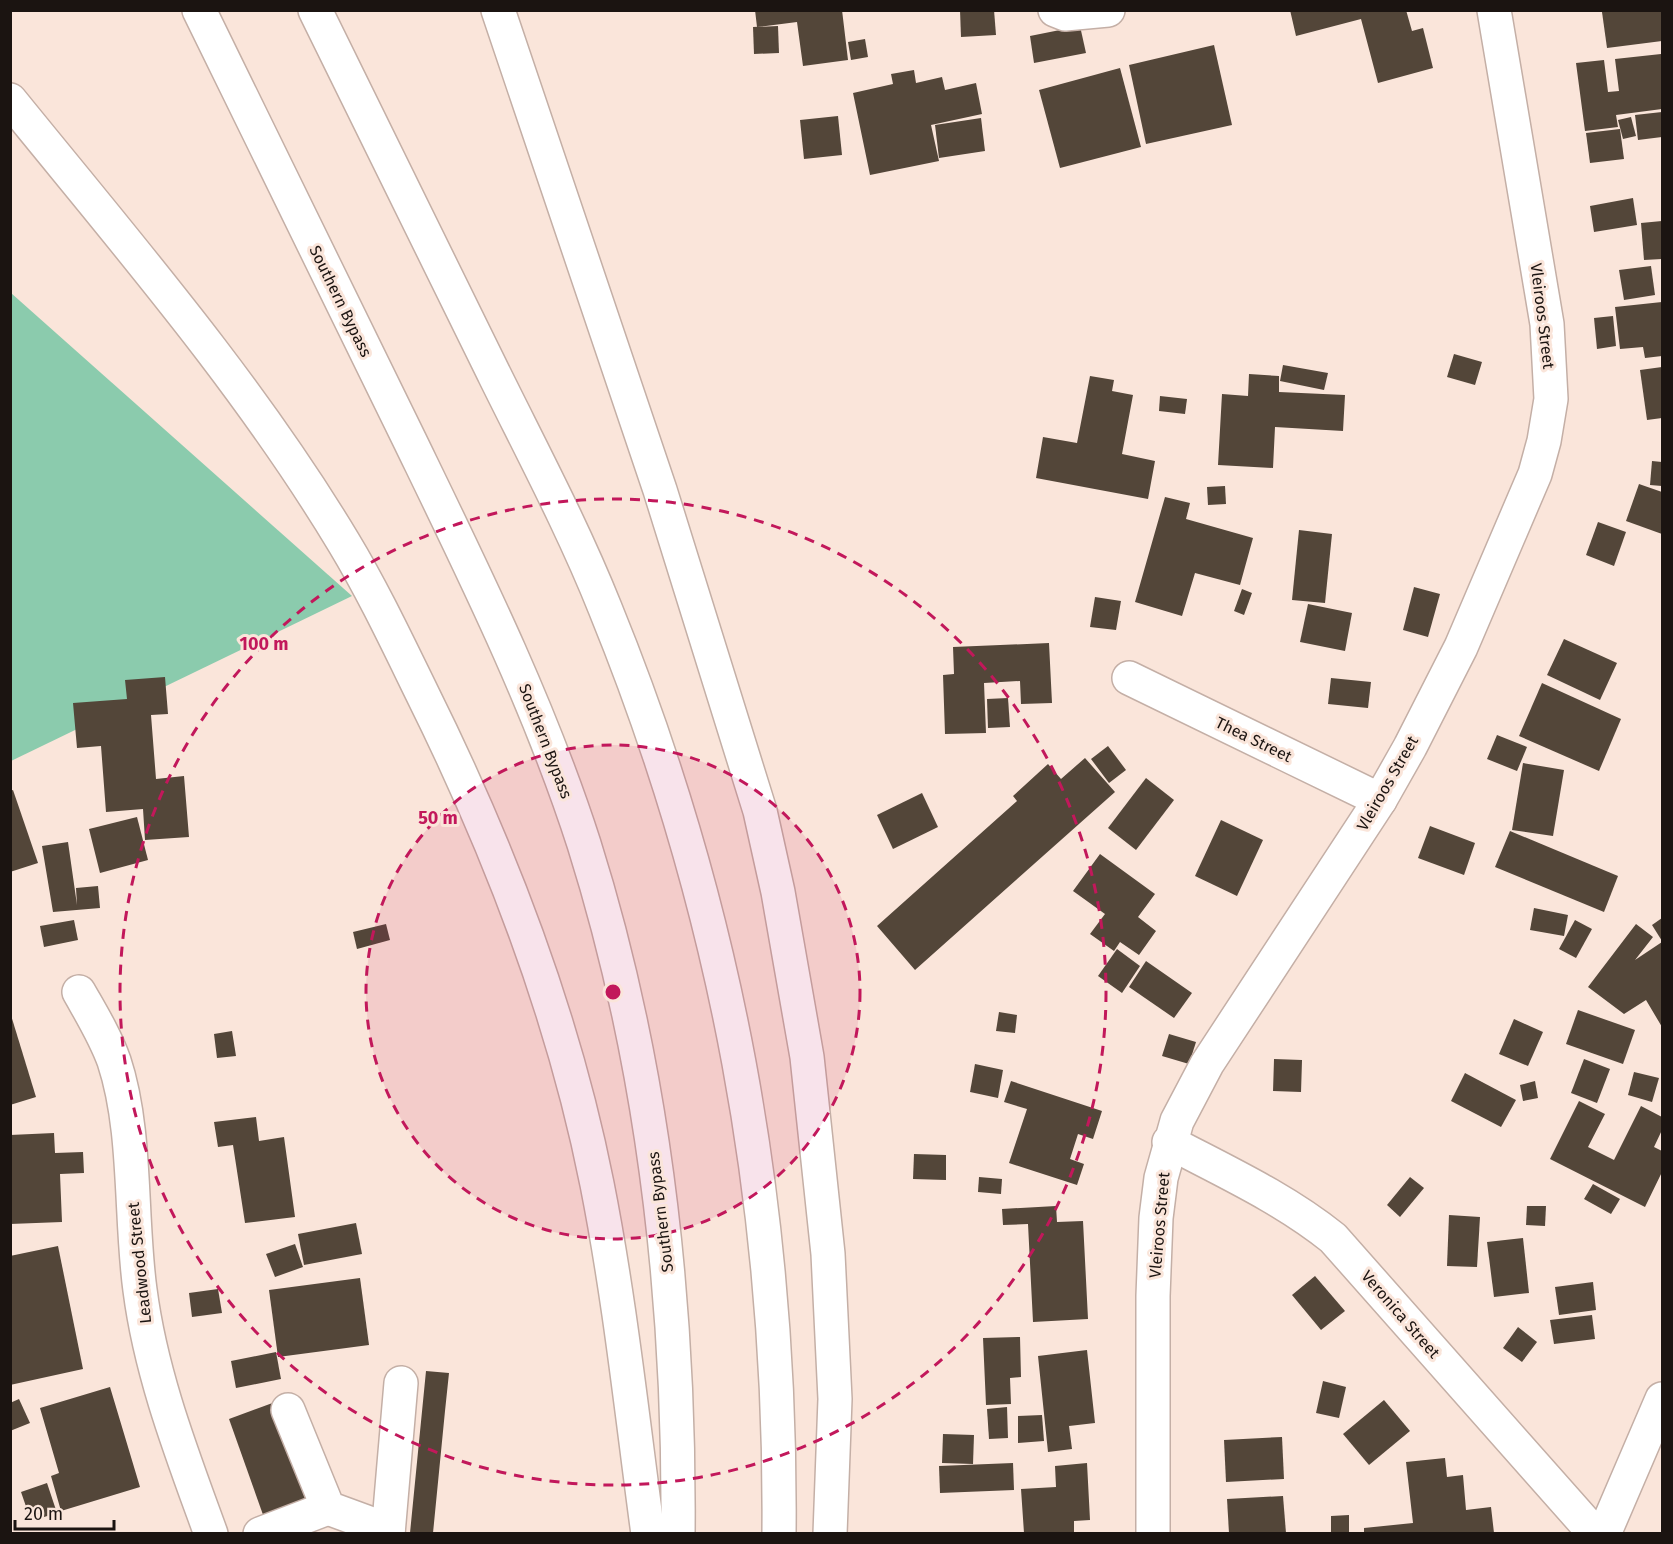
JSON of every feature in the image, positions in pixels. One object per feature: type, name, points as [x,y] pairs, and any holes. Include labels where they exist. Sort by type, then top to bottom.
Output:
[{"type":"main road","name":"Southern Bypass","points":[[199,10],[481,586],[526,687],[583,842],[612,944],[655,1162],[673,1332],[678,1450],[678,1533]]},
{"type":"main road","points":[[315,10],[552,491],[605,607],[666,776],[709,917],[736,1038],[756,1153],[772,1303],[780,1445],[779,1533]]},
{"type":"main road","points":[[498,10],[660,490],[760,811],[778,892],[807,1058],[828,1254],[835,1399],[830,1533]]},
{"type":"main road","points":[[1055,10],[1065,14],[1108,10]]},
{"type":"main road","name":"Vleiroos Street","points":[[1153,1533],[1153,1296],[1156,1218],[1169,1142],[1188,1097],[1380,800],[1461,647],[1535,474],[1548,422],[1551,370],[1547,324],[1494,10]]},
{"type":"main road","points":[[10,100],[220,364],[293,464],[345,544],[374,597],[454,759],[498,860],[537,966],[579,1111],[596,1179],[620,1312],[648,1533]]},
{"type":"main road","name":"Thea Street","points":[[1129,678],[1380,800]]},
{"type":"main road","name":"Leadwood Street","points":[[79,992],[103,1034],[114,1062],[124,1100],[140,1289],[150,1351],[162,1396],[211,1533]]},
{"type":"main road","name":"Veronica Street","points":[[1169,1142],[1272,1195],[1305,1215],[1333,1238],[1595,1533]]},
{"type":"main road","points":[[260,1533],[328,1508],[388,1532],[401,1383]]},
{"type":"main road","points":[[1604,1533],[1662,1399]]},
{"type":"main road","points":[[288,1410],[328,1508]]},
{"type":"green space","points":[[11,293],[352,596],[11,761]]},
{"type":"building","points":[[755,10],[842,10],[848,60],[803,66],[797,22],[757,27]]},
{"type":"building","points":[[960,10],[994,10],[996,35],[961,37]]},
{"type":"building","points":[[1290,10],[1406,10],[1412,31],[1423,28],[1433,68],[1378,83],[1361,19],[1296,36]]},
{"type":"building","points":[[1662,10],[1662,41],[1607,48],[1602,12]]},
{"type":"building","points":[[778,26],[779,53],[754,54],[753,27]]},
{"type":"building","points":[[1080,26],[1086,53],[1034,63],[1030,36]]},
{"type":"building","points":[[865,39],[868,57],[851,60],[848,42]]},
{"type":"building","points":[[1214,45],[1232,125],[1146,144],[1129,65]]},
{"type":"building","points":[[1661,54],[1662,109],[1616,115],[1618,127],[1585,131],[1576,63],[1604,60],[1608,92],[1619,91],[1615,59]]},
{"type":"building","points":[[1120,68],[1141,147],[1060,168],[1039,90]]},
{"type":"building","points":[[914,70],[916,83],[942,77],[945,90],[976,83],[982,114],[931,125],[939,161],[870,175],[853,93],[893,84],[891,74]]},
{"type":"building","points":[[1662,112],[1662,137],[1638,140],[1635,115]]},
{"type":"building","points":[[838,116],[842,155],[804,159],[800,120]]},
{"type":"building","points":[[1631,117],[1636,136],[1623,139],[1618,120]]},
{"type":"building","points":[[981,118],[985,151],[939,158],[935,125]]},
{"type":"building","points":[[1620,129],[1624,159],[1590,163],[1586,133]]},
{"type":"building","points":[[1633,198],[1637,225],[1594,232],[1590,206]]},
{"type":"building","points":[[1662,221],[1662,259],[1644,260],[1641,223]]},
{"type":"building","points":[[1651,266],[1655,295],[1624,300],[1619,270]]},
{"type":"building","points":[[1662,302],[1662,356],[1645,358],[1643,347],[1620,349],[1615,307]]},
{"type":"building","points":[[1613,316],[1616,346],[1597,349],[1594,318]]},
{"type":"building","points":[[1454,354],[1482,362],[1475,385],[1447,377]]},
{"type":"building","points":[[1283,365],[1328,373],[1324,390],[1280,381]]},
{"type":"building","points":[[1662,367],[1662,418],[1647,420],[1640,370]]},
{"type":"building","points":[[1249,374],[1279,376],[1279,392],[1345,395],[1343,431],[1275,427],[1273,468],[1218,465],[1222,394],[1248,396]]},
{"type":"building","points":[[1090,376],[1114,380],[1112,391],[1133,395],[1122,454],[1155,461],[1148,499],[1036,478],[1043,437],[1077,443]]},
{"type":"building","points":[[1160,396],[1187,399],[1185,414],[1159,411]]},
{"type":"building","points":[[1652,461],[1662,462],[1662,486],[1650,485]]},
{"type":"building","points":[[1639,484],[1662,492],[1662,534],[1626,521]]},
{"type":"building","points":[[1225,486],[1226,504],[1208,505],[1207,487]]},
{"type":"building","points":[[1165,497],[1190,503],[1186,519],[1253,538],[1240,585],[1195,573],[1182,616],[1135,602]]},
{"type":"building","points":[[1598,522],[1626,532],[1614,566],[1586,555]]},
{"type":"building","points":[[1299,530],[1332,534],[1325,603],[1292,600]]},
{"type":"building","points":[[1414,587],[1440,594],[1428,637],[1403,630]]},
{"type":"building","points":[[1242,589],[1252,593],[1244,615],[1234,611]]},
{"type":"building","points":[[1095,597],[1121,601],[1116,630],[1090,627]]},
{"type":"building","points":[[1308,604],[1352,613],[1345,651],[1300,642]]},
{"type":"building","points":[[1564,639],[1617,663],[1600,700],[1547,675]]},
{"type":"building","points":[[1049,643],[1052,703],[1021,704],[1020,681],[984,683],[986,733],[945,734],[943,675],[954,674],[953,647]]},
{"type":"building","points":[[165,677],[168,714],[151,715],[156,779],[184,776],[189,837],[145,840],[143,809],[106,812],[101,746],[77,748],[73,703],[127,699],[125,680]]},
{"type":"building","points":[[1331,678],[1371,682],[1368,708],[1328,704]]},
{"type":"building","points":[[1542,683],[1621,719],[1599,771],[1519,736]]},
{"type":"building","points":[[1008,698],[1010,727],[988,728],[987,699]]},
{"type":"building","points":[[1497,735],[1527,747],[1517,771],[1487,759]]},
{"type":"building","points":[[1108,746],[1126,770],[1109,783],[1091,759]]},
{"type":"building","points":[[1085,758],[1115,792],[915,970],[877,926],[1017,801],[1013,796],[1048,764],[1061,779]]},
{"type":"building","points":[[1523,763],[1564,770],[1553,836],[1512,830]]},
{"type":"building","points":[[1146,778],[1174,800],[1136,850],[1108,828]]},
{"type":"building","points":[[13,790],[38,863],[10,872],[10,791]]},
{"type":"building","points":[[922,793],[938,827],[893,849],[877,815]]},
{"type":"building","points":[[137,817],[148,860],[100,873],[89,829]]},
{"type":"building","points":[[1221,820],[1263,840],[1237,896],[1195,876]]},
{"type":"building","points":[[1430,826],[1475,843],[1464,875],[1418,858]]},
{"type":"building","points":[[1510,831],[1618,876],[1604,912],[1495,867]]},
{"type":"building","points":[[68,842],[77,905],[76,888],[98,886],[100,908],[53,912],[42,846]]},
{"type":"building","points":[[1100,854],[1155,894],[1138,917],[1156,931],[1139,955],[1120,942],[1114,951],[1090,934],[1105,914],[1073,891]]},
{"type":"building","points":[[1534,908],[1568,915],[1564,936],[1530,930]]},
{"type":"building","points":[[1662,918],[1662,941],[1652,925]]},
{"type":"building","points":[[74,920],[78,940],[44,947],[40,926]]},
{"type":"building","points":[[1575,920],[1592,929],[1576,958],[1559,949]]},
{"type":"building","points":[[386,924],[390,940],[357,949],[353,932]]},
{"type":"building","points":[[1636,924],[1653,937],[1635,960],[1662,942],[1662,1027],[1646,1000],[1624,1014],[1588,987]]},
{"type":"building","points":[[1117,949],[1140,966],[1122,993],[1098,976]]},
{"type":"building","points":[[1146,961],[1192,993],[1174,1018],[1129,987]]},
{"type":"building","points":[[1578,1010],[1635,1030],[1623,1064],[1566,1044]]},
{"type":"building","points":[[10,1012],[36,1097],[10,1105]]},
{"type":"building","points":[[999,1012],[1017,1015],[1015,1033],[996,1031]]},
{"type":"building","points":[[1514,1019],[1543,1032],[1528,1066],[1499,1054]]},
{"type":"building","points":[[232,1031],[236,1056],[217,1058],[214,1034]]},
{"type":"building","points":[[1169,1034],[1196,1042],[1189,1064],[1162,1056]]},
{"type":"building","points":[[1274,1059],[1302,1060],[1301,1092],[1273,1091]]},
{"type":"building","points":[[1584,1059],[1610,1069],[1597,1103],[1571,1093]]},
{"type":"building","points":[[975,1064],[1003,1070],[998,1098],[970,1092]]},
{"type":"building","points":[[1634,1072],[1659,1078],[1652,1102],[1628,1095]]},
{"type":"building","points":[[1465,1073],[1516,1100],[1501,1127],[1451,1101]]},
{"type":"building","points":[[1011,1081],[1102,1111],[1093,1139],[1078,1134],[1070,1159],[1084,1164],[1077,1185],[1009,1163],[1027,1109],[1004,1102]]},
{"type":"building","points":[[1535,1081],[1538,1098],[1523,1101],[1520,1085]]},
{"type":"building","points":[[1579,1101],[1605,1114],[1588,1147],[1614,1160],[1641,1106],[1662,1117],[1662,1130],[1654,1147],[1662,1151],[1662,1172],[1645,1207],[1550,1159]]},
{"type":"building","points":[[256,1117],[259,1141],[284,1137],[295,1217],[245,1223],[233,1145],[218,1147],[214,1122]]},
{"type":"building","points":[[54,1133],[55,1153],[83,1152],[84,1173],[60,1174],[62,1222],[10,1224],[10,1135]]},
{"type":"building","points":[[914,1154],[946,1155],[946,1180],[913,1179]]},
{"type":"building","points":[[979,1177],[1002,1179],[1001,1194],[978,1192]]},
{"type":"building","points":[[1410,1177],[1424,1188],[1400,1217],[1387,1205]]},
{"type":"building","points":[[1593,1184],[1620,1199],[1611,1214],[1584,1199]]},
{"type":"building","points":[[1056,1206],[1057,1222],[1083,1221],[1088,1319],[1033,1322],[1028,1224],[1003,1225],[1002,1209]]},
{"type":"building","points":[[1527,1206],[1546,1206],[1545,1226],[1526,1225]]},
{"type":"building","points":[[1449,1215],[1480,1217],[1477,1267],[1447,1266]]},
{"type":"building","points":[[356,1223],[362,1254],[304,1265],[298,1234]]},
{"type":"building","points":[[1523,1238],[1529,1293],[1494,1297],[1487,1242]]},
{"type":"building","points":[[295,1244],[303,1267],[275,1277],[266,1254]]},
{"type":"building","points":[[58,1246],[83,1369],[10,1385],[10,1256]]},
{"type":"building","points":[[1315,1276],[1345,1311],[1321,1330],[1292,1295]]},
{"type":"building","points":[[360,1278],[369,1345],[278,1357],[269,1290]]},
{"type":"building","points":[[1593,1282],[1596,1310],[1559,1315],[1555,1287]]},
{"type":"building","points":[[218,1289],[222,1313],[192,1317],[189,1293]]},
{"type":"building","points":[[1592,1315],[1595,1339],[1554,1344],[1550,1320]]},
{"type":"building","points":[[1518,1327],[1537,1342],[1522,1362],[1503,1348]]},
{"type":"building","points":[[1020,1337],[1021,1377],[1010,1378],[1011,1404],[986,1405],[983,1338]]},
{"type":"building","points":[[1087,1350],[1095,1423],[1069,1426],[1072,1449],[1048,1452],[1038,1356]]},
{"type":"building","points":[[276,1352],[281,1379],[236,1388],[231,1361]]},
{"type":"building","points":[[426,1371],[449,1373],[433,1533],[410,1533]]},
{"type":"building","points":[[1323,1381],[1346,1387],[1339,1418],[1316,1413]]},
{"type":"building","points":[[110,1387],[140,1487],[61,1511],[51,1476],[59,1473],[40,1408]]},
{"type":"building","points":[[19,1399],[30,1423],[10,1431],[10,1403]]},
{"type":"building","points":[[1384,1400],[1410,1431],[1369,1465],[1343,1434]]},
{"type":"building","points":[[278,1401],[316,1507],[267,1526],[229,1419]]},
{"type":"building","points":[[1007,1407],[1008,1438],[989,1439],[987,1409]]},
{"type":"building","points":[[1042,1415],[1044,1441],[1018,1443],[1018,1416]]},
{"type":"building","points":[[943,1434],[974,1435],[973,1464],[942,1463]]},
{"type":"building","points":[[1282,1437],[1284,1479],[1226,1482],[1224,1440]]},
{"type":"building","points":[[1445,1458],[1447,1477],[1463,1475],[1466,1510],[1491,1507],[1494,1533],[1364,1533],[1364,1528],[1413,1523],[1406,1462]]},
{"type":"building","points":[[1013,1463],[1014,1490],[940,1493],[939,1466]]},
{"type":"building","points":[[1087,1463],[1090,1520],[1074,1521],[1074,1533],[1024,1533],[1021,1489],[1056,1487],[1055,1466]]},
{"type":"building","points":[[47,1483],[57,1513],[31,1521],[21,1492]]},
{"type":"building","points":[[1283,1496],[1286,1533],[1229,1533],[1227,1499]]},
{"type":"building","points":[[1349,1515],[1349,1533],[1331,1533],[1331,1516]]}]
